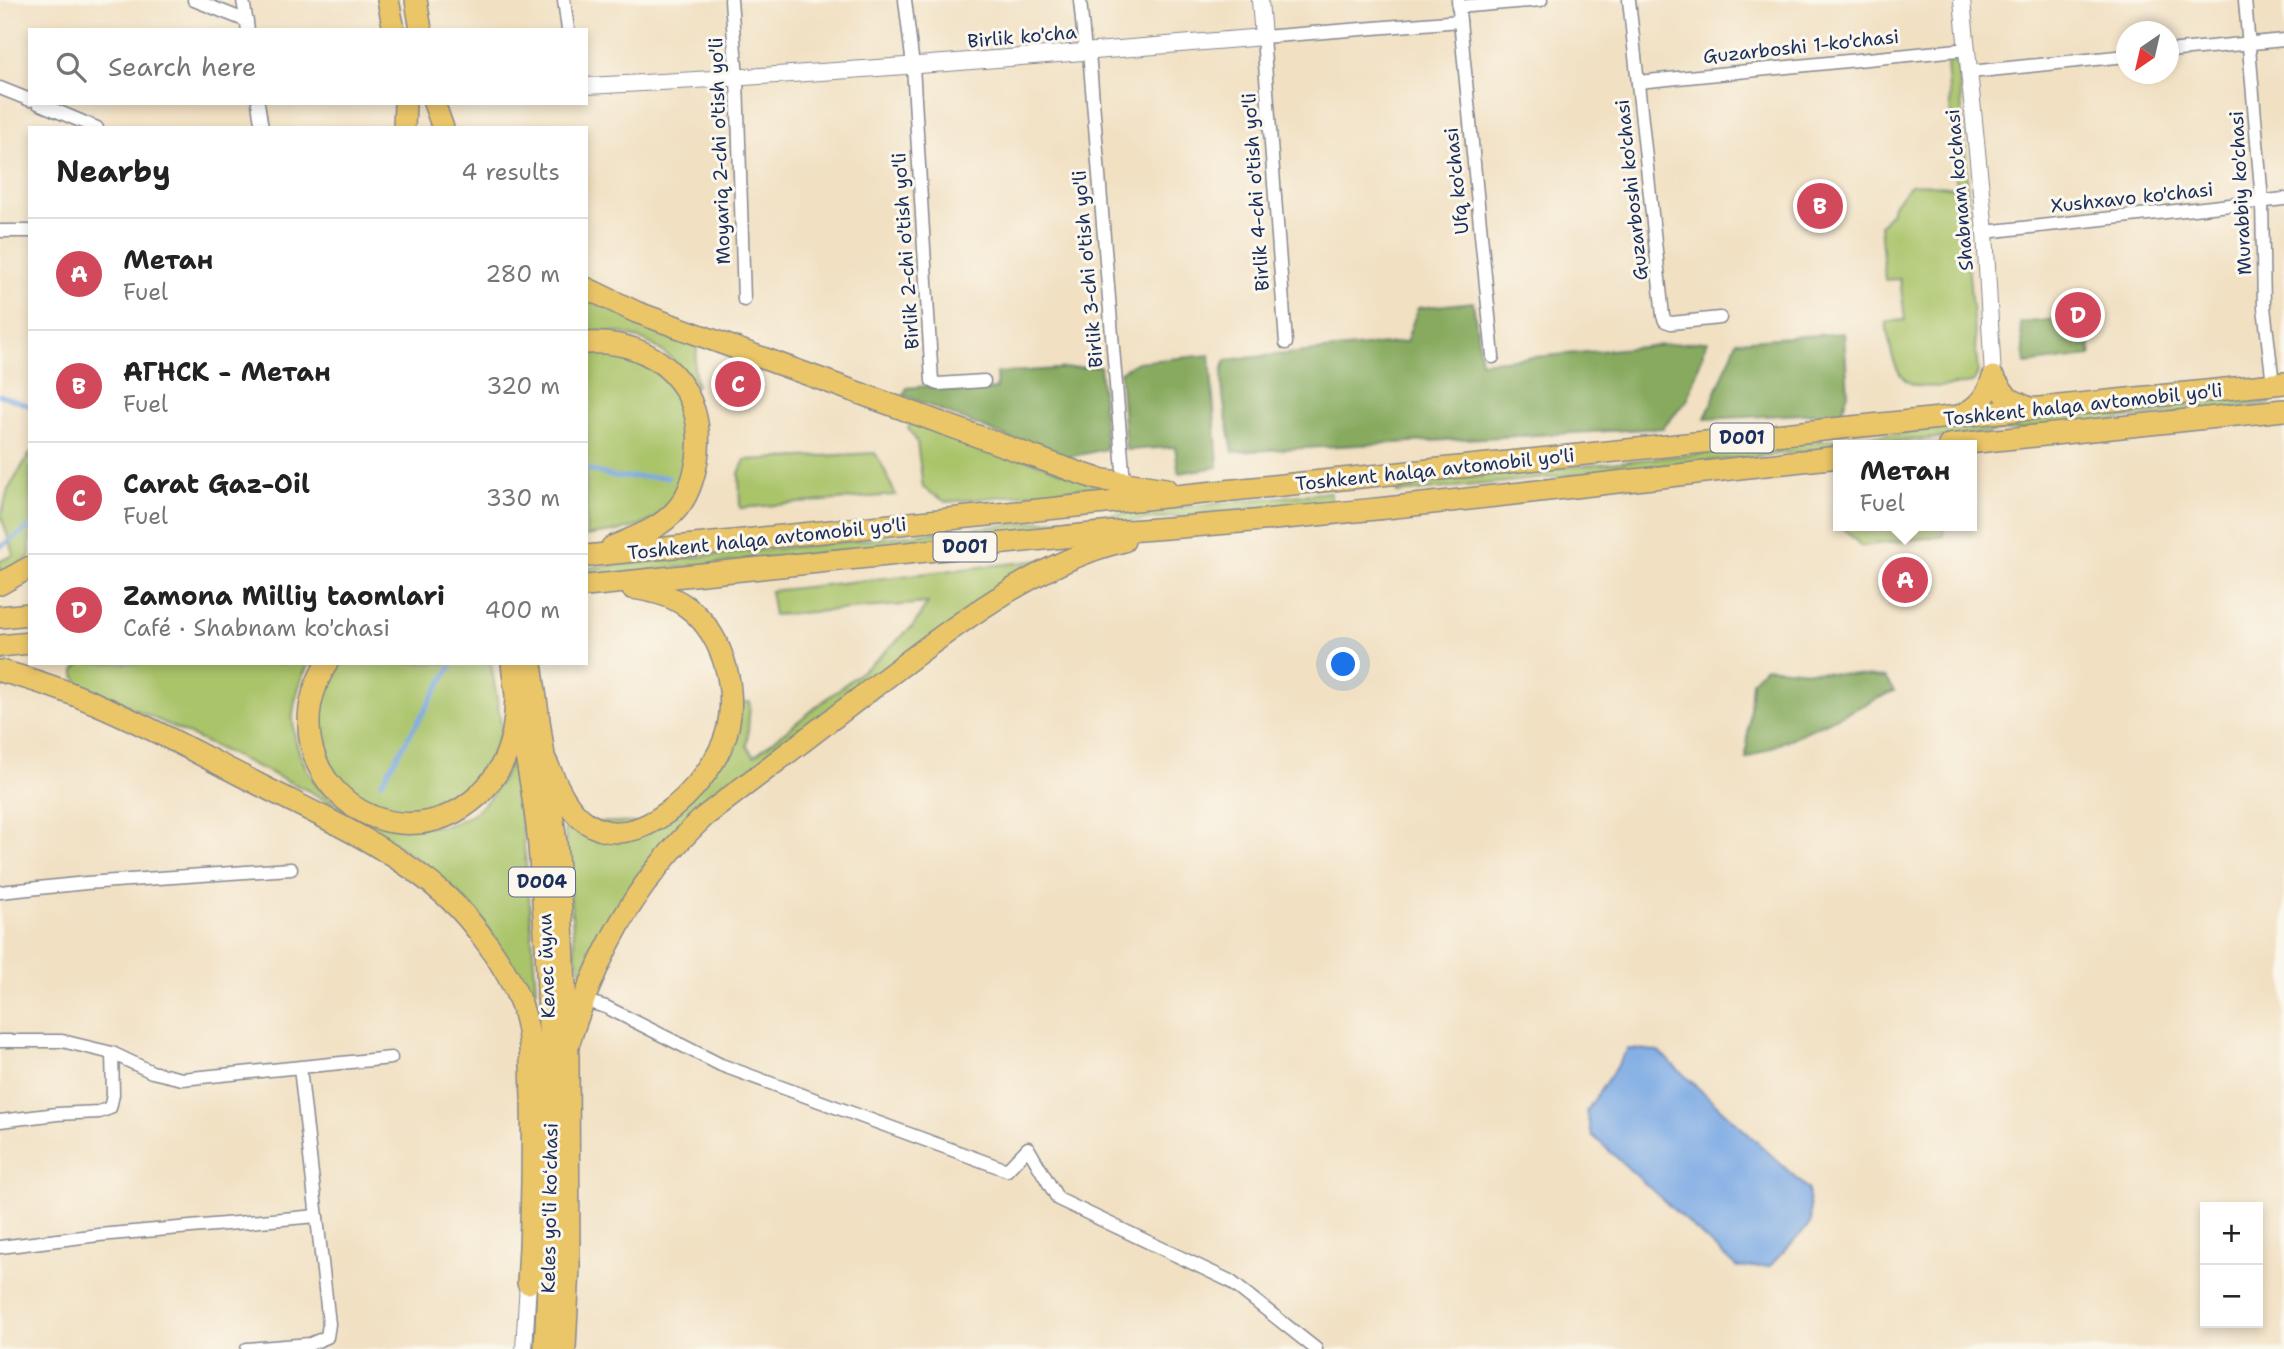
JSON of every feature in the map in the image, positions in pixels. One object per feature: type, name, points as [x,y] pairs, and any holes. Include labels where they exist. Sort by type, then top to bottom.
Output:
[{"type":"main road","points":[[388,0],[394,28]]},
{"type":"main road","points":[[416,0],[421,28]]},
{"type":"main road","points":[[404,126],[407,105]]},
{"type":"main road","points":[[407,105],[413,126]]},
{"type":"main road","points":[[433,105],[434,126]]},
{"type":"main road","points":[[434,105],[442,126]]},
{"type":"main road","points":[[588,289],[636,312],[1098,479],[1199,494]]},
{"type":"main road","points":[[588,343],[627,346],[667,367],[687,391],[698,424],[699,439],[692,483],[677,509],[657,527],[590,556]]},
{"type":"main road","points":[[1993,377],[2008,398],[2031,409]]},
{"type":"main road","points":[[1960,416],[1983,401],[1993,377]]},
{"type":"main road","name":"Toshkent halqa avtomobil yo'li","points":[[590,556],[2278,384]]},
{"type":"main road","name":"Toshkent halqa avtomobil yo'li","points":[[1977,442],[2284,410]]},
{"type":"main road","name":"Toshkent halqa avtomobil yo'li","points":[[594,585],[1112,532],[1372,509],[1833,458]]},
{"type":"main road","points":[[1368,476],[1372,509]]},
{"type":"main road","points":[[561,1059],[616,929],[642,885],[678,842],[716,808],[906,662],[1009,592],[1098,548],[1190,527]]},
{"type":"main road","points":[[0,584],[28,568]]},
{"type":"main road","points":[[546,761],[566,801],[582,820],[603,830],[625,832],[648,824],[673,807],[704,776],[724,743],[730,711],[728,679],[716,644],[703,622],[685,606],[664,595],[594,585]]},
{"type":"main road","points":[[0,617],[28,614]]},
{"type":"main road","points":[[0,646],[28,643]]},
{"type":"main road","points":[[326,665],[314,687],[307,723],[315,761],[333,789],[346,800],[372,816],[398,823],[412,824],[443,817],[458,810],[482,792],[491,782],[512,740],[516,698]]},
{"type":"main road","name":"D004","points":[[512,665],[516,698]]},
{"type":"main road","name":"D004","points":[[531,665],[546,761]]},
{"type":"main road","points":[[0,671],[22,676],[96,704],[341,827],[433,885],[467,918],[491,950],[514,990],[522,1007],[528,1034],[532,1118],[532,1229],[528,1283]]},
{"type":"main road","name":"Келес йули","points":[[516,698],[539,844],[546,943],[561,1059]]},
{"type":"main road","name":"Келес йули","points":[[546,761],[556,842],[563,940],[561,1059]]},
{"type":"main road","name":"Keles yoʻli koʻchasi","points":[[545,1349],[561,1059]]},
{"type":"main road","name":"Keles yoʻli koʻchasi","points":[[561,1059],[569,1267],[565,1349]]},
{"type":"main road","points":[[528,1283],[550,1247]]},
{"type":"street","points":[[194,0],[247,25]]},
{"type":"street","points":[[243,0],[247,25]]},
{"type":"street","points":[[564,0],[568,28]]},
{"type":"street","name":"Moyariq 2-chi o'tish yo'li","points":[[731,0],[737,79],[744,300]]},
{"type":"street","points":[[905,0],[913,66]]},
{"type":"street","name":"Birlik 3-chi o'tish yo'li","points":[[1080,0],[1087,52],[1124,483]]},
{"type":"street","points":[[1260,0],[1263,37]]},
{"type":"street","name":"Birlik ko'cha","points":[[588,86],[737,79],[1263,37],[1541,0]]},
{"type":"street","name":"Guzarboshi ko'chasi","points":[[1629,0],[1663,316],[1665,321],[1671,323],[1720,318]]},
{"type":"street","name":"Shabnam ko'chasi","points":[[1962,0],[1985,233],[1993,377]]},
{"type":"street","name":"Murabbiy ko'chasi","points":[[2245,0],[2262,201],[2264,307],[2278,384]]},
{"type":"street","name":"Ufq ko'chasi","points":[[1459,9],[1493,357]]},
{"type":"street","name":"Birlik 4-chi o'tish yo'li","points":[[1263,37],[1286,343]]},
{"type":"street","points":[[2179,50],[2284,40]]},
{"type":"street","name":"Guzarboshi 1-ko'chasi","points":[[1638,82],[1968,50]]},
{"type":"street","points":[[1970,72],[2116,57]]},
{"type":"street","name":"Birlik 2-chi o'tish yo'li","points":[[913,66],[932,381],[938,384],[984,381]]},
{"type":"street","points":[[0,88],[28,99]]},
{"type":"street","points":[[43,105],[92,126]]},
{"type":"street","points":[[258,105],[262,126]]},
{"type":"street","name":"Xushxavo ko'chasi","points":[[1985,233],[2284,199]]},
{"type":"street","points":[[0,231],[28,231]]},
{"type":"street","points":[[0,892],[86,883],[291,869]]},
{"type":"street","points":[[585,1001],[606,1006],[721,1065],[1007,1170],[1028,1148],[1058,1199],[1230,1281],[1316,1349]]},
{"type":"street","points":[[0,1041],[62,1041],[112,1053],[152,1072],[182,1079],[391,1058]]},
{"type":"street","points":[[0,1121],[99,1112],[110,1108],[113,1095],[112,1053]]},
{"type":"street","points":[[247,1349],[310,1344],[327,1337],[329,1324],[300,1069]]},
{"type":"street","points":[[0,1247],[317,1216]]},
{"type":"street","name":"Keles yoʻli koʻchasi","points":[[524,1349],[528,1283]]},
{"type":"street","name":"Keles yoʻli koʻchasi","points":[[567,1325],[575,1349]]},
{"type":"green space","points":[[1958,61],[1967,171],[1968,213],[1964,220],[1978,373],[1973,383],[1919,386],[1908,382],[1901,375],[1890,345],[1886,322],[1905,320],[1900,279],[1885,280],[1880,225],[1911,185],[1956,188],[1947,63]]},
{"type":"green space","points":[[588,297],[699,340],[694,367],[697,387],[675,362],[649,343],[620,333],[588,332]]},
{"type":"green space","points":[[1473,302],[1481,362],[1707,341],[1688,399],[1663,428],[1233,452],[1222,379],[1226,360],[1406,342],[1418,308]]},
{"type":"green space","points":[[2086,316],[2091,356],[2025,364],[2020,323]]},
{"type":"green space","points":[[1844,333],[1848,394],[1841,412],[1705,419],[1737,341]]},
{"type":"green space","points":[[607,351],[631,359],[661,377],[674,392],[679,403],[686,448],[678,495],[659,516],[633,527],[588,536],[588,352]]},
{"type":"green space","points":[[1210,355],[1218,467],[1179,473],[1175,447],[1126,450],[1120,372],[1137,362]]},
{"type":"green space","points":[[1100,366],[1106,449],[1061,459],[903,395],[907,388],[927,386],[960,392],[996,389],[997,373]]},
{"type":"green space","points":[[2269,395],[2270,404],[1915,440],[1833,440],[1833,449],[1397,493],[1396,485]]},
{"type":"green space","points":[[913,419],[1102,486],[946,502],[923,488],[917,442],[908,428]]},
{"type":"green space","points":[[875,453],[896,495],[740,508],[739,473],[745,460]]},
{"type":"green space","points":[[28,456],[28,557],[0,572],[0,561],[14,555],[1,516],[8,490]]},
{"type":"green space","points":[[1330,492],[1331,501],[588,577],[588,568]]},
{"type":"green space","points":[[1846,531],[1944,531],[1944,536],[1861,546]]},
{"type":"green space","points":[[1042,560],[1042,563],[732,782],[678,826],[639,875],[619,909],[585,980],[575,954],[563,807],[572,821],[664,824],[739,703],[750,702],[747,746],[754,756],[877,659],[913,626],[928,603],[774,615],[770,591]]},
{"type":"green space","points":[[308,665],[293,714],[293,727],[300,755],[314,781],[334,802],[362,813],[424,825],[452,824],[473,813],[486,802],[514,757],[528,882],[536,991],[526,996],[473,908],[439,876],[402,849],[311,792],[79,683],[75,672],[77,667]]},
{"type":"green space","points":[[335,665],[491,665],[502,730],[478,789],[458,804],[419,816],[365,805],[341,786],[324,761],[317,702]]},
{"type":"green space","points":[[1765,667],[1885,678],[1894,691],[1746,759],[1752,681]]},
{"type":"water","points":[[1628,1049],[1658,1051],[1808,1189],[1811,1223],[1770,1266],[1737,1268],[1592,1135],[1586,1112]]},
{"type":"waterway","points":[[0,395],[28,405]]},
{"type":"waterway","points":[[588,470],[615,477],[668,477]]},
{"type":"waterway","points":[[0,547],[28,528]]},
{"type":"waterway","points":[[381,783],[452,665]]},
{"type":"place","name":"АГНСК - Метан","points":[[1820,206]]},
{"type":"place","name":"Zamona Milliy taomlari","points":[[2078,315]]},
{"type":"place","name":"Carat Gaz-Oil","points":[[738,384]]},
{"type":"place","name":"Метан","points":[[1905,580]]}]
